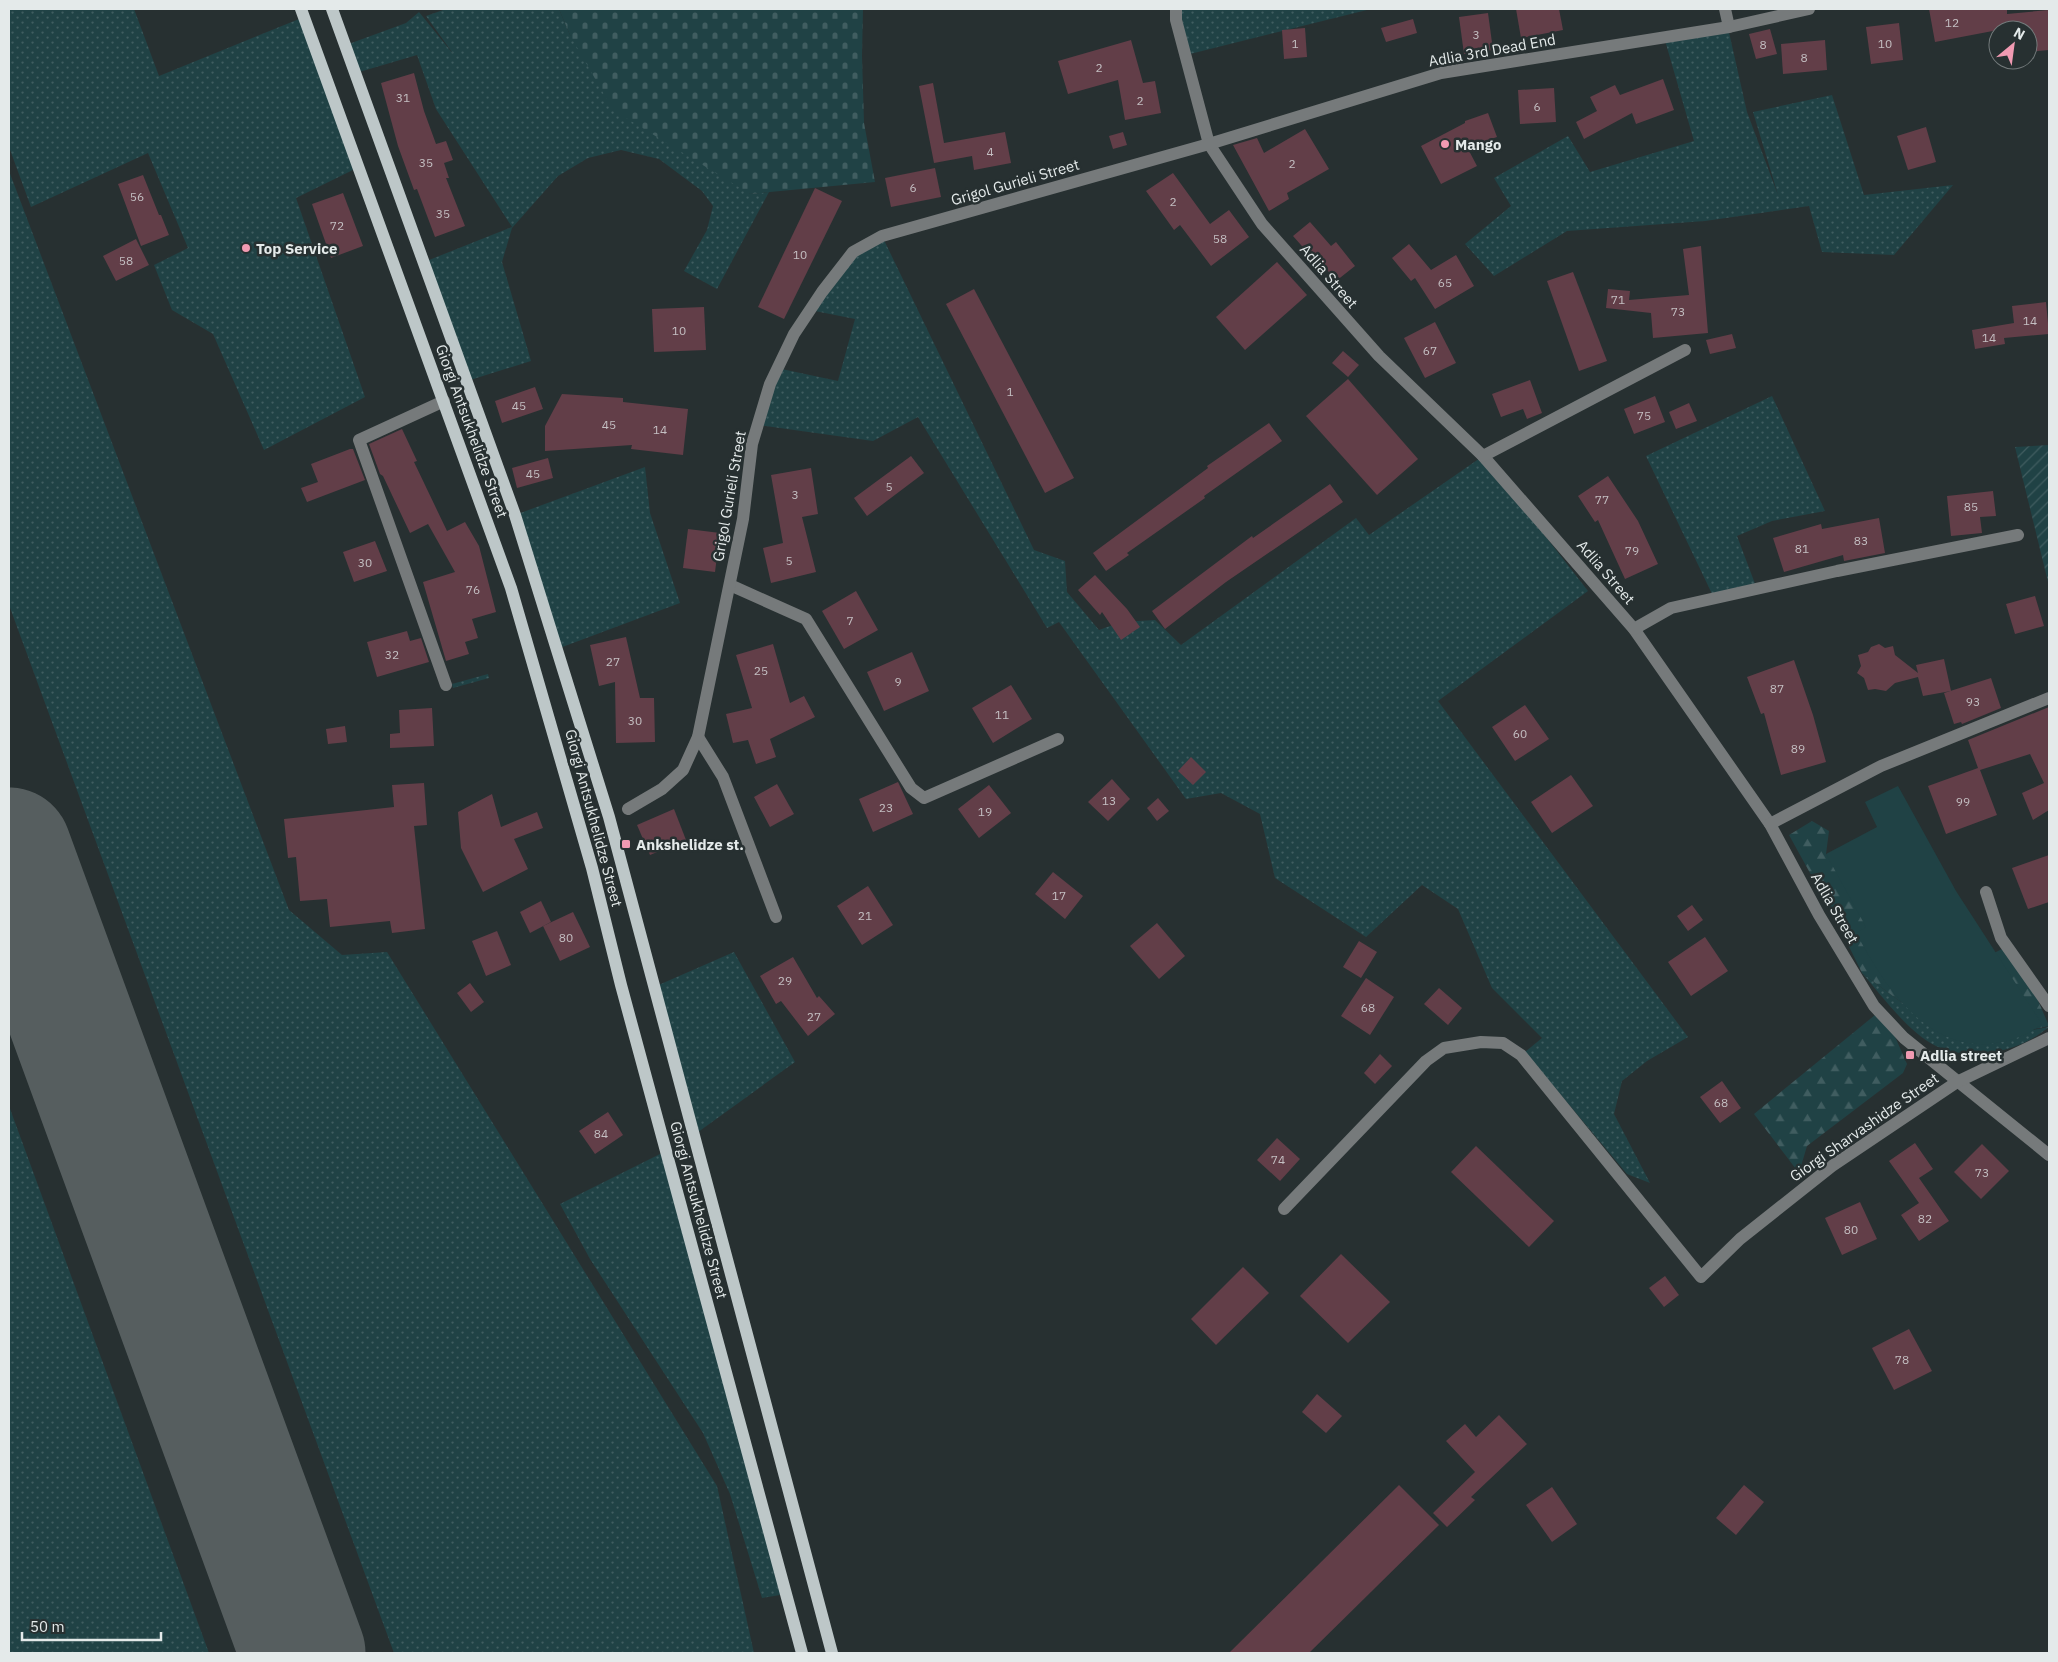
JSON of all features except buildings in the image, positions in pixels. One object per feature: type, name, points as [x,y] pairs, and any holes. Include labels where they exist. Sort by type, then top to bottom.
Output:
[{"type":"main road","name":"Giorgi Antsukhelidze Street","points":[[301,9],[511,588],[575,806],[621,985],[802,1653]]},
{"type":"main road","name":"Giorgi Antsukhelidze Street","points":[[332,9],[515,515],[609,817],[832,1653]]},
{"type":"street","name":"Adlia Street","points":[[1176,9],[1176,20],[1209,144],[1262,224],[1358,334],[1483,456],[1634,628],[1770,824],[1819,915],[1874,1006],[1904,1038],[1957,1082]]},
{"type":"street","points":[[1725,9],[1729,27]]},
{"type":"street","name":"Adlia 3rd Dead End","points":[[1209,144],[1441,73],[1729,27],[1809,9]]},
{"type":"street","name":"Grigol Gurieli Street","points":[[628,809],[662,789],[683,770],[698,737],[743,519],[752,444],[770,384],[794,334],[853,252],[882,236],[1209,144]]},
{"type":"street","points":[[1483,456],[1685,350]]},
{"type":"street","points":[[444,401],[359,440],[446,685]]},
{"type":"street","points":[[1634,628],[1671,608],[1837,571],[2018,535]]},
{"type":"street","points":[[730,585],[806,619],[911,788],[924,798],[1058,739]]},
{"type":"street","points":[[1770,824],[1881,766],[2049,698]]},
{"type":"street","points":[[698,737],[723,777],[776,917]]},
{"type":"street","points":[[1986,892],[2001,938],[2049,1006]]},
{"type":"street","points":[[1957,1082],[2049,1038]]},
{"type":"street","name":"Giorgi Sharvashidze Street","points":[[1284,1209],[1426,1061],[1444,1048],[1481,1042],[1503,1044],[1520,1055],[1701,1277],[1740,1239],[1832,1166],[1957,1082],[2049,1155]]},
{"type":"green space","points":[[9,9],[134,9],[159,76],[304,17],[359,167],[296,198],[365,397],[264,450],[213,334],[172,310],[154,265],[188,248],[148,153],[31,207],[9,147]]},
{"type":"green space","points":[[446,9],[559,9],[570,35],[750,194],[769,192],[717,289],[684,271],[707,230],[713,206],[702,191],[659,159],[621,150],[588,158],[558,176],[512,228],[502,262],[531,361],[467,381],[424,262],[512,227],[436,109],[417,55],[356,73],[346,45],[406,23],[419,12],[454,55],[426,16]]},
{"type":"green space","points":[[559,9],[863,9],[864,123],[875,182],[750,194],[613,110],[570,35]]},
{"type":"green space","points":[[1181,9],[1371,9],[1186,55]]},
{"type":"green space","points":[[1728,28],[1747,112],[1778,195],[1753,112],[1832,95],[1864,195],[1953,185],[1894,255],[1822,252],[1809,206],[1705,221],[1567,231],[1494,276],[1465,244],[1511,206],[1494,178],[1568,136],[1590,172],[1694,141],[1664,37]]},
{"type":"green space","points":[[9,171],[289,910],[342,955],[387,952],[717,1486],[754,1653],[394,1653],[9,605]]},
{"type":"green space","points":[[882,236],[1034,550],[1065,561],[1067,592],[1099,630],[1121,622],[1155,620],[1181,645],[1356,518],[1369,535],[1483,456],[1588,591],[1438,701],[1688,1037],[1647,1061],[1622,1081],[1614,1114],[1650,1183],[1627,1174],[1525,1052],[1542,1038],[1492,988],[1458,909],[1422,885],[1366,937],[1275,878],[1260,814],[1221,793],[1186,799],[1059,622],[1047,628],[918,417],[873,441],[758,425],[777,368],[838,381],[855,319],[810,310],[853,252]]},
{"type":"green space","points":[[1772,396],[1825,511],[1772,521],[1737,536],[1757,589],[1714,598],[1646,456]]},
{"type":"green space","points":[[2049,445],[2049,586],[2015,447]]},
{"type":"green space","points":[[645,467],[650,513],[680,603],[557,649],[515,515]]},
{"type":"green space","points":[[488,674],[489,678],[453,688],[452,684]]},
{"type":"green space","points":[[1898,786],[1956,891],[2042,1024],[2030,1032],[2010,1040],[1989,1044],[1965,1042],[1944,1036],[1925,1024],[1893,992],[1856,933],[1866,927],[1826,854],[1877,827],[1865,802]]},
{"type":"green space","points":[[1812,821],[1829,831],[1826,854],[1986,957],[2004,948],[2037,998],[2049,1026],[2005,1035],[1948,1037],[1862,973],[1836,920],[1789,835]]},
{"type":"green space","points":[[734,952],[795,1062],[694,1135],[654,987]]},
{"type":"green space","points":[[1862,973],[1948,1037],[2005,1035],[2049,1027],[2024,1042],[1996,1052],[1965,1054],[1950,1051],[1936,1046],[1916,1032],[1896,1013]]},
{"type":"green space","points":[[1875,1015],[1893,1032],[1907,1064],[1903,1073],[1807,1146],[1799,1173],[1754,1114]]},
{"type":"green space","points":[[9,1106],[209,1653],[9,1653]]},
{"type":"green space","points":[[666,1151],[786,1594],[762,1598],[730,1494],[703,1433],[590,1259],[560,1204]]},
{"type":"runway","points":[[9,850],[303,1653]]},
{"type":"place","name":"Mango","points":[[1445,144]]},
{"type":"place","name":"Top Service","points":[[246,248]]},
{"type":"place","name":"Ankshelidze st.","points":[[626,844]]},
{"type":"place","name":"Adlia street","points":[[1910,1055]]}]
